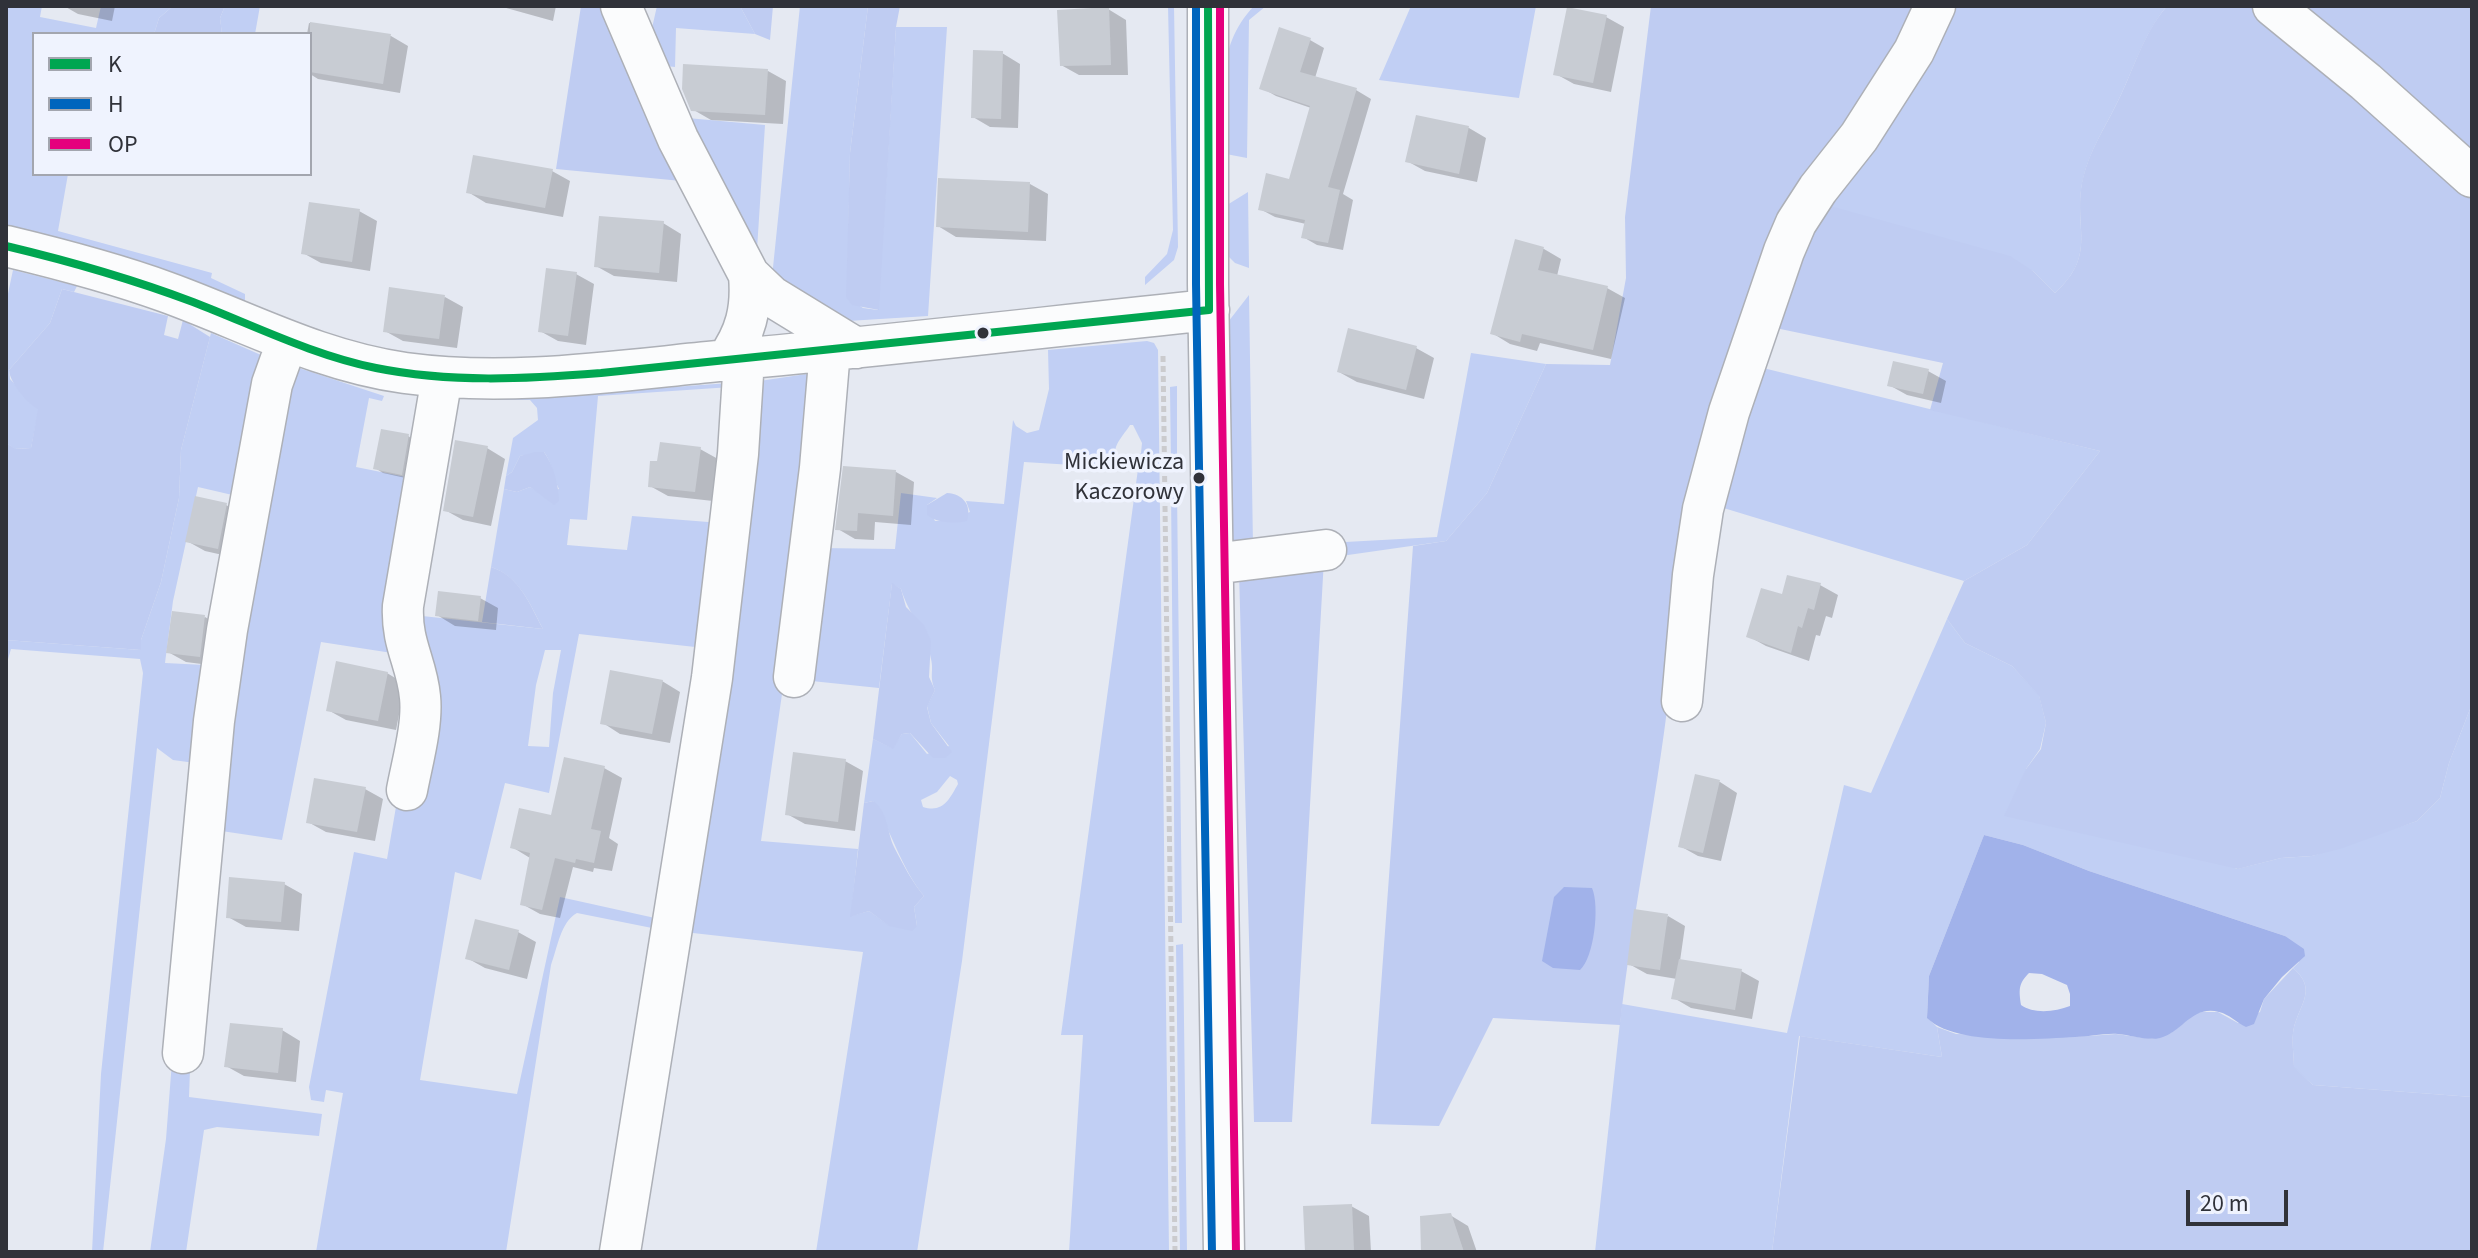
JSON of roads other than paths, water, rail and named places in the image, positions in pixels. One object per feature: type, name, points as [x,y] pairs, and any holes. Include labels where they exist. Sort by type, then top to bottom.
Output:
[{"type":"street","points":[[621,6],[678,139],[749,275],[771,296],[843,349]]},
{"type":"street","points":[[1208,6],[1209,310],[1224,1252]]},
{"type":"street","points":[[1682,701],[1693,575],[1703,509],[1729,412],[1784,251],[1796,223],[1818,189],[1859,137],[1914,51],[1935,6]]},
{"type":"street","points":[[2273,6],[2366,82],[2472,177]]},
{"type":"street","points":[[7,253],[83,265],[167,292],[287,342],[349,363],[442,377],[503,379],[735,360],[1209,310]]},
{"type":"street","points":[[620,1252],[712,678],[738,454],[735,360],[747,326],[749,275]]},
{"type":"street","points":[[183,1053],[204,817],[222,662],[272,384],[287,342]]},
{"type":"street","points":[[794,677],[820,468],[843,349]]},
{"type":"street","points":[[407,790],[421,705],[403,636],[403,606],[442,377]]},
{"type":"street","points":[[1213,564],[1326,550]]},
{"type":"place","name":"Mickiewicza Kaczorowy","points":[[1199,478]]}]
